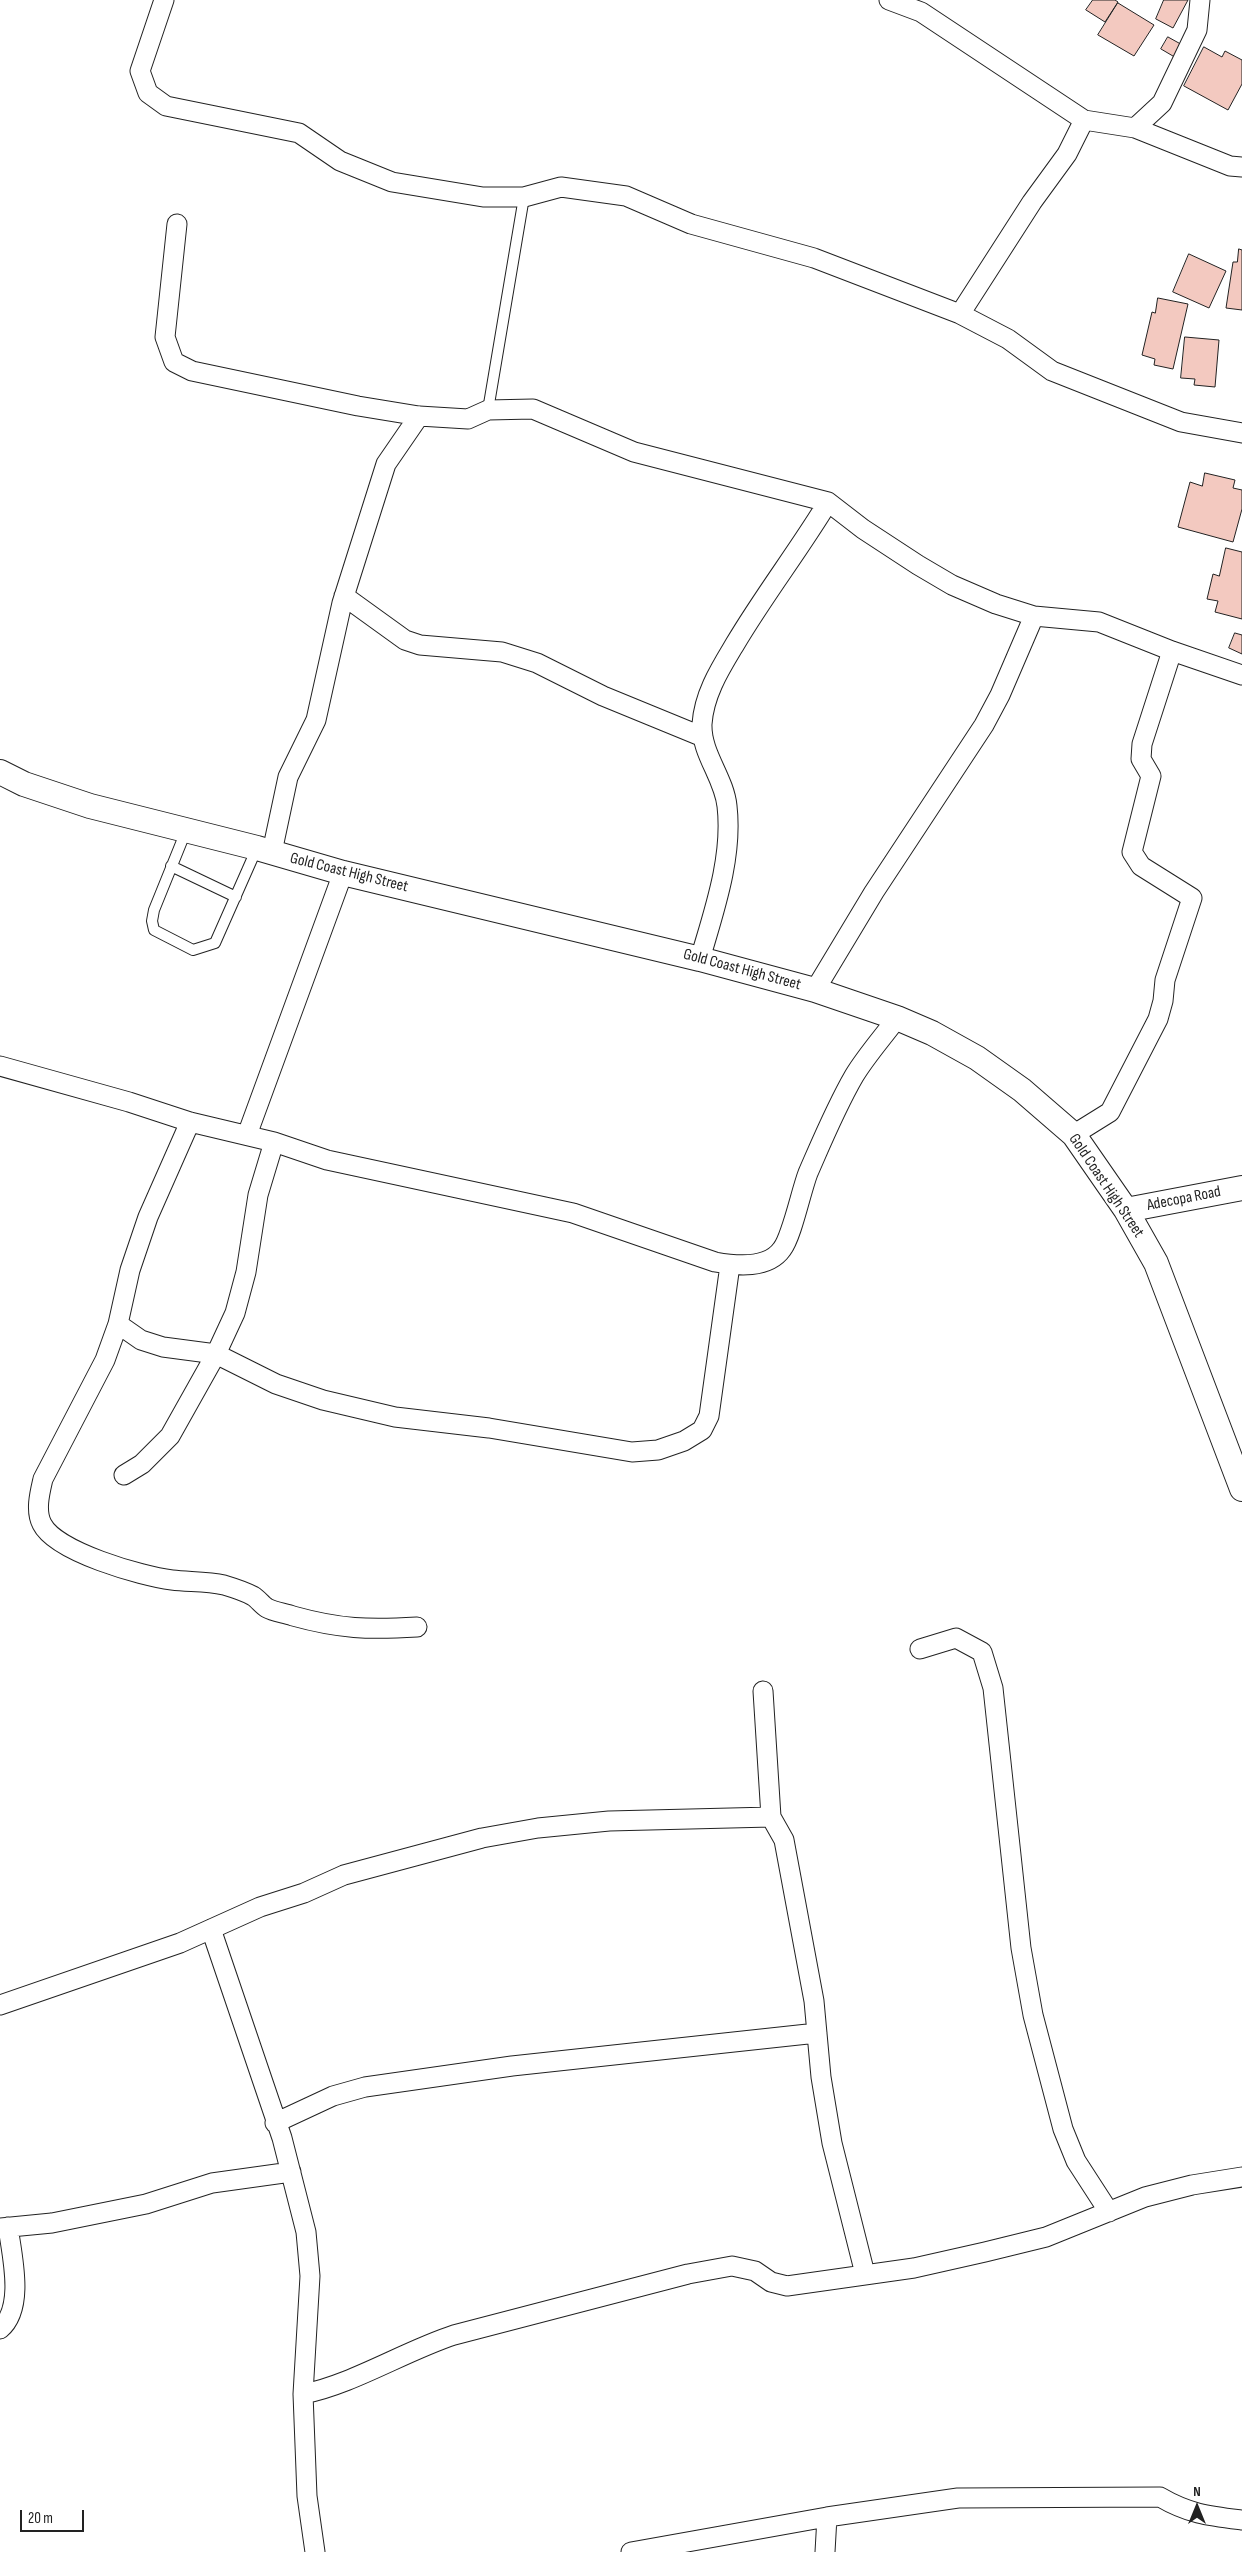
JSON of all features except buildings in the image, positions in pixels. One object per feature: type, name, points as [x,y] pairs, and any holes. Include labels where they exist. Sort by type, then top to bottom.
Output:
[{"type":"street","points":[[164,0],[140,71],[148,93],[166,106],[299,133],[340,161],[392,182],[484,198],[524,197],[561,187],[626,196],[691,224],[814,258],[960,314],[1008,339],[1052,371],[1181,422],[1242,433]]},
{"type":"street","points":[[889,0],[921,12],[1084,120],[1135,128],[1230,166],[1242,167]]},
{"type":"street","points":[[1135,128],[1162,103],[1197,30],[1200,0]]},
{"type":"street","points":[[960,314],[1032,202],[1067,154],[1084,120]]},
{"type":"street","points":[[178,224],[165,337],[174,362],[192,371],[358,406],[419,416],[468,419],[488,410],[533,409],[634,452],[828,502],[863,529],[952,585],[996,604],[1034,616],[1099,622],[1172,651],[1242,675]]},
{"type":"street","points":[[264,850],[288,777],[316,720],[344,596],[386,464],[419,416]]},
{"type":"street","points":[[700,959],[722,880],[728,806],[720,777],[704,745],[702,725],[706,700],[716,677],[764,598],[828,502]]},
{"type":"street","points":[[344,596],[405,640],[420,645],[502,652],[537,663],[603,696],[703,737]]},
{"type":"street","points":[[815,990],[874,892],[984,725],[1000,695],[1034,616]]},
{"type":"street","points":[[1073,1134],[1110,1112],[1158,1019],[1163,1001],[1165,980],[1192,898],[1141,866],[1132,852],[1151,776],[1141,759],[1142,744],[1172,651]]},
{"type":"street","name":"Gold Coast High Street","points":[[0,772],[24,784],[90,806],[264,850],[343,873],[700,959],[815,990],[897,1018],[932,1033],[977,1058],[1022,1090],[1073,1134],[1126,1210],[1156,1263],[1242,1489]]},
{"type":"street","points":[[247,1134],[343,873]]},
{"type":"street","points":[[0,1066],[129,1102],[190,1122],[247,1134],[327,1160],[572,1214],[677,1250],[730,1265],[759,1264],[772,1259],[783,1248],[808,1174],[828,1128],[854,1076],[897,1018]]},
{"type":"street","points":[[190,1122],[148,1217],[130,1270],[118,1324],[105,1360],[43,1479],[39,1515],[42,1524],[51,1536],[80,1554],[171,1580],[215,1583],[236,1588],[253,1596],[268,1608],[325,1625],[368,1630],[417,1627]]},
{"type":"street","points":[[124,1475],[142,1464],[170,1436],[216,1354],[238,1305],[246,1272],[258,1195],[274,1142]]},
{"type":"street","name":"Adecopa Road","points":[[1126,1210],[1242,1188]]},
{"type":"street","points":[[118,1324],[141,1340],[163,1347],[216,1354],[276,1384],[323,1400],[379,1414],[489,1428],[592,1447],[632,1452],[658,1450],[684,1441],[702,1430],[709,1416],[730,1265]]},
{"type":"street","points":[[920,1649],[956,1638],[982,1652],[994,1688],[1022,1948],[1033,2015],[1063,2129],[1076,2161],[1109,2212]]},
{"type":"street","points":[[763,1691],[771,1817],[784,1840],[814,2001],[821,2076],[832,2143],[865,2274]]},
{"type":"street","points":[[0,2005],[171,1946],[260,1907],[304,1893],[344,1876],[482,1838],[538,1828],[609,1821],[771,1817]]},
{"type":"street","points":[[211,1929],[291,2172],[306,2232],[310,2260],[303,2394],[307,2496],[315,2552]]},
{"type":"street","points":[[275,2122],[333,2096],[365,2088],[512,2066],[817,2033]]},
{"type":"street","points":[[0,2328],[9,2322],[16,2284],[4,2227],[52,2223],[146,2204],[212,2183],[291,2172]]},
{"type":"street","points":[[303,2394],[347,2380],[428,2344],[454,2335],[688,2274],[732,2266],[756,2271],[771,2282],[787,2286],[914,2268],[1037,2239],[1145,2197],[1192,2185],[1242,2177]]},
{"type":"street","points":[[631,2552],[827,2517],[958,2498],[1160,2497],[1180,2509],[1199,2515],[1242,2520]]},
{"type":"street","points":[[825,2552],[827,2517]]},
{"type":"lane","points":[[488,410],[524,197]]},
{"type":"lane","points":[[186,831],[171,866],[152,921],[154,930],[193,950],[215,943],[236,897],[264,850]]},
{"type":"lane","points":[[171,866],[236,897]]}]
